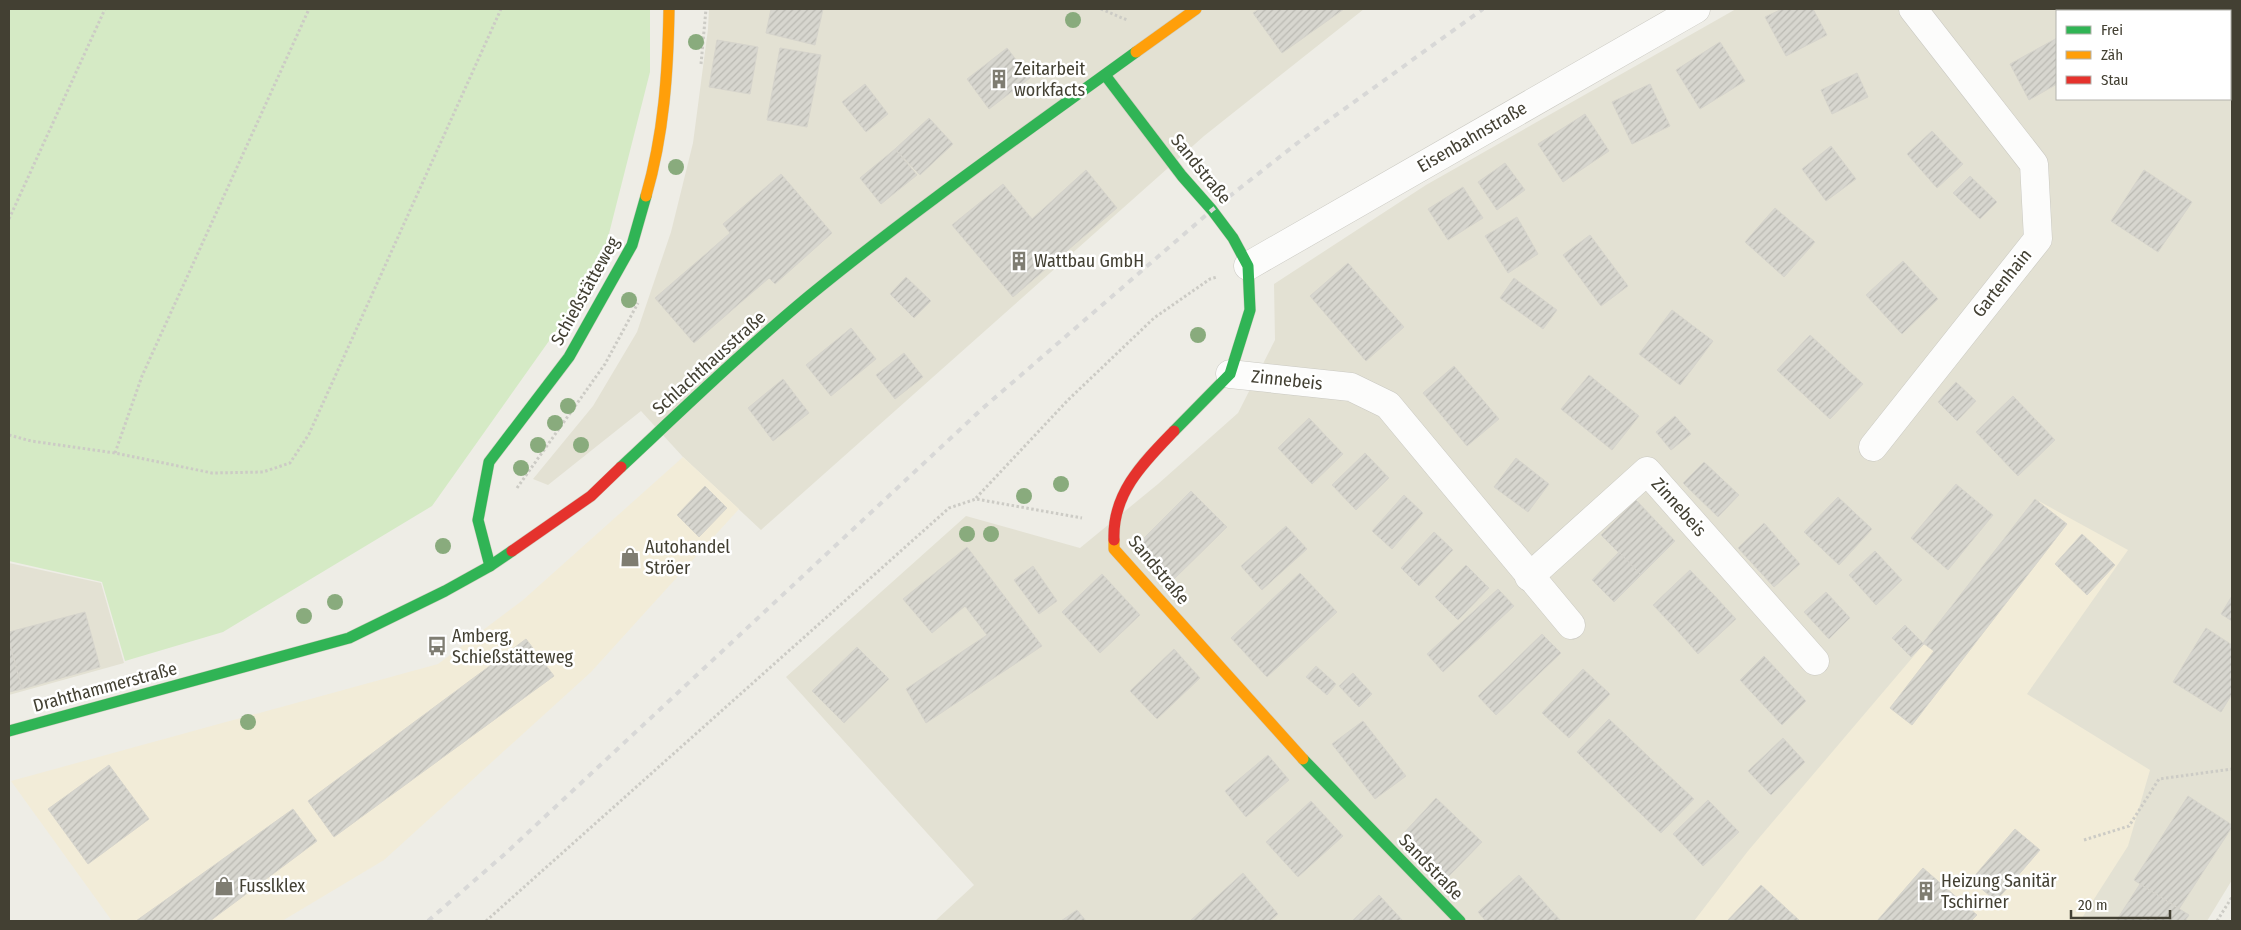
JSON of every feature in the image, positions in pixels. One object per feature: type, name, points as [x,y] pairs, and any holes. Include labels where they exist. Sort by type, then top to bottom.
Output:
[{"type":"street","name":"Schießstätteweg","points":[[490,566],[478,520],[489,462],[569,357],[632,245],[656,162],[668,74],[669,9]]},
{"type":"street","name":"Schlachthausstraße","points":[[211,677],[349,638],[445,592],[490,566],[591,496],[695,398],[808,297],[927,203],[1196,9]]},
{"type":"street","name":"Eisenbahnstraße","points":[[1248,266],[1696,9]]},
{"type":"street","name":"Gartenhain","points":[[1873,447],[2038,239],[2034,164],[1913,9]]},
{"type":"street","name":"Sandstraße","points":[[1104,75],[1182,176],[1212,210],[1232,238],[1248,266],[1250,310],[1230,374],[1145,461],[1124,489],[1113,524],[1114,549],[1331,790],[1460,921]]},
{"type":"street","name":"Zinnebeis","points":[[1230,374],[1351,387],[1388,405],[1529,577],[1571,625]]},
{"type":"street","name":"Zinnebeis","points":[[1529,577],[1647,472],[1815,661]]},
{"type":"street","name":"Drahthammerstraße","points":[[9,731],[211,677]]},
{"type":"path","points":[[9,219],[105,9]]},
{"type":"path","points":[[115,453],[142,376],[309,9]]},
{"type":"path","points":[[9,435],[31,441],[115,453],[212,474],[263,472],[290,463],[309,434],[501,9]]},
{"type":"path","points":[[486,921],[949,508],[976,499],[1068,400],[1154,318],[1210,279],[1248,266]]},
{"type":"path","points":[[976,499],[1113,524]]},
{"type":"path","points":[[2084,840],[2129,826],[2159,779],[2232,769]]},
{"type":"path","points":[[2217,921],[2232,897]]},
{"type":"shaded area","points":[[709,9],[1364,9],[1204,136],[761,530],[683,457],[641,411],[548,485],[533,479],[593,406],[637,332],[671,232],[693,143]]},
{"type":"shaded area","points":[[1736,9],[2232,9],[2232,880],[2207,921],[935,921],[974,885],[786,677],[966,516],[1080,548],[1158,484],[1238,413],[1275,340],[1274,284],[1426,185]]},
{"type":"shaded area","points":[[683,457],[739,509],[591,672],[384,860],[282,921],[112,921],[11,781],[438,664],[523,600]]},
{"type":"shaded area","points":[[2035,499],[2128,550],[2027,694],[2150,770],[2128,846],[2080,921],[1694,921],[1748,851],[1924,644]]},
{"type":"shaded area","points":[[9,563],[101,583],[124,663],[9,695]]},
{"type":"green space","points":[[9,9],[650,9],[650,72],[600,269],[432,506],[223,632],[125,661],[102,582],[9,561]]},
{"type":"building","points":[[771,9],[823,9],[815,45],[766,33]]},
{"type":"building","points":[[1259,9],[1344,9],[1282,53],[1253,13]]},
{"type":"building","points":[[1782,9],[1813,9],[1827,35],[1786,56],[1765,17]]},
{"type":"building","points":[[2167,9],[2221,9],[2220,10]]},
{"type":"building","points":[[2056,39],[2056,85],[2029,100],[2010,64]]},
{"type":"building","points":[[717,40],[758,47],[750,94],[709,87]]},
{"type":"building","points":[[1720,42],[1745,81],[1700,109],[1676,70]]},
{"type":"building","points":[[780,48],[821,55],[807,127],[767,120]]},
{"type":"building","name":"Zeitarbeit workfacts","points":[[1007,48],[1030,78],[989,109],[967,79]]},
{"type":"building","points":[[1857,73],[1868,97],[1832,114],[1821,90]]},
{"type":"building","points":[[865,84],[888,114],[866,132],[842,102]]},
{"type":"building","points":[[1650,84],[1670,126],[1632,144],[1612,102]]},
{"type":"building","points":[[1585,114],[1609,151],[1563,182],[1538,144]]},
{"type":"building","points":[[929,118],[953,144],[920,175],[895,149]]},
{"type":"building","points":[[1932,131],[1963,164],[1937,188],[1907,154]]},
{"type":"building","points":[[1831,146],[1856,179],[1826,201],[1802,169]]},
{"type":"building","points":[[895,149],[917,175],[881,204],[860,178]]},
{"type":"building","points":[[1505,163],[1525,190],[1497,210],[1478,182]]},
{"type":"building","name":"Wattbau GmbH","points":[[1086,170],[1117,208],[1013,297],[952,225],[1003,184],[1032,219]]},
{"type":"building","points":[[2144,170],[2192,202],[2158,252],[2111,221]]},
{"type":"building","points":[[781,174],[832,233],[775,284],[769,278],[694,343],[655,298],[730,233],[723,224]]},
{"type":"building","points":[[1970,176],[1997,202],[1980,219],[1953,193]]},
{"type":"building","points":[[1463,187],[1483,218],[1448,240],[1428,209]]},
{"type":"building","points":[[1775,208],[1815,242],[1784,277],[1745,242]]},
{"type":"building","points":[[1517,217],[1538,254],[1508,273],[1485,236]]},
{"type":"building","points":[[1590,235],[1628,286],[1601,306],[1563,255]]},
{"type":"building","points":[[1903,261],[1938,299],[1902,334],[1866,295]]},
{"type":"building","points":[[1348,263],[1404,327],[1366,361],[1310,296]]},
{"type":"building","points":[[906,277],[931,301],[914,318],[890,294]]},
{"type":"building","points":[[1514,278],[1557,310],[1543,329],[1500,298]]},
{"type":"building","points":[[1672,310],[1713,341],[1680,385],[1639,354]]},
{"type":"building","points":[[851,328],[876,359],[831,396],[806,365]]},
{"type":"building","points":[[1810,335],[1863,384],[1830,419],[1777,370]]},
{"type":"building","points":[[904,353],[923,377],[895,399],[876,375]]},
{"type":"building","points":[[1454,366],[1499,419],[1467,446],[1423,393]]},
{"type":"building","points":[[1589,375],[1639,416],[1612,450],[1561,409]]},
{"type":"building","points":[[783,379],[809,413],[773,441],[748,408]]},
{"type":"building","points":[[1956,382],[1976,401],[1957,421],[1938,402]]},
{"type":"building","points":[[2013,396],[2055,440],[2018,476],[1976,432]]},
{"type":"building","points":[[1675,416],[1691,434],[1671,450],[1656,432]]},
{"type":"building","points":[[1309,418],[1343,454],[1312,484],[1278,448]]},
{"type":"building","points":[[1365,453],[1389,478],[1356,510],[1332,485]]},
{"type":"building","points":[[1516,458],[1549,484],[1528,512],[1494,487]]},
{"type":"building","points":[[1704,462],[1739,495],[1718,517],[1683,483]]},
{"type":"building","points":[[1956,484],[1993,515],[1948,570],[1911,538]]},
{"type":"building","points":[[705,486],[727,508],[699,537],[677,515]]},
{"type":"building","points":[[1191,491],[1227,527],[1174,579],[1139,543]]},
{"type":"building","points":[[1404,495],[1423,513],[1392,549],[1372,531]]},
{"type":"building","points":[[1838,497],[1872,529],[1839,565],[1804,532]]},
{"type":"building","points":[[2035,499],[2067,524],[1912,725],[1890,708],[1934,651],[1923,643]]},
{"type":"building","points":[[1636,500],[1675,541],[1641,575],[1601,535]]},
{"type":"building","points":[[1764,523],[1800,564],[1774,587],[1738,548]]},
{"type":"building","points":[[1286,526],[1307,549],[1262,590],[1241,566]]},
{"type":"building","points":[[1434,532],[1453,550],[1419,586],[1401,568]]},
{"type":"building","points":[[2082,534],[2115,565],[2087,595],[2055,564]]},
{"type":"building","points":[[967,547],[1042,646],[926,723],[906,689],[987,635],[965,606],[932,633],[903,599]]},
{"type":"building","points":[[1875,551],[1902,580],[1876,605],[1849,575]]},
{"type":"building","points":[[1619,552],[1641,575],[1614,602],[1592,580]]},
{"type":"building","points":[[1466,565],[1489,588],[1458,620],[1435,597]]},
{"type":"building","points":[[1033,566],[1057,601],[1039,614],[1014,580]]},
{"type":"building","points":[[1690,570],[1713,594],[1676,629],[1653,605]]},
{"type":"building","points":[[1300,573],[1337,612],[1267,677],[1231,638]]},
{"type":"building","points":[[1102,574],[1140,615],[1100,653],[1062,612]]},
{"type":"building","points":[[1498,589],[1514,606],[1443,672],[1427,654]]},
{"type":"building","points":[[1826,592],[1850,618],[1829,639],[1804,612]]},
{"type":"building","points":[[1713,594],[1736,619],[1698,654],[1676,629]]},
{"type":"building","points":[[2232,596],[2232,621],[2221,614]]},
{"type":"building","points":[[85,612],[100,667],[22,689],[9,641],[9,632]]},
{"type":"building","points":[[1905,625],[1924,644],[1911,657],[1892,638]]},
{"type":"building","points":[[2206,628],[2232,645],[2232,694],[2221,712],[2173,682]]},
{"type":"building","points":[[1542,634],[1561,653],[1496,715],[1478,696]]},
{"type":"building","points":[[526,639],[554,676],[334,837],[308,801]]},
{"type":"building","points":[[9,641],[22,689],[9,692]]},
{"type":"building","points":[[857,647],[889,679],[844,723],[812,691]]},
{"type":"building","points":[[1174,649],[1200,678],[1157,719],[1130,691]]},
{"type":"building","points":[[1764,656],[1806,701],[1782,725],[1740,680]]},
{"type":"building","points":[[1316,666],[1336,684],[1327,695],[1306,677]]},
{"type":"building","points":[[1583,669],[1610,694],[1569,738],[1542,713]]},
{"type":"building","points":[[1353,673],[1372,694],[1359,707],[1339,686]]},
{"type":"building","points":[[1609,719],[1651,759],[1619,793],[1577,752]]},
{"type":"building","points":[[1363,721],[1406,776],[1375,799],[1332,744]]},
{"type":"building","points":[[1783,738],[1805,762],[1771,795],[1748,771]]},
{"type":"building","points":[[1268,755],[1289,780],[1246,817],[1225,791]]},
{"type":"building","points":[[1651,759],[1694,799],[1661,833],[1619,793]]},
{"type":"building","points":[[109,765],[149,819],[88,864],[48,809]]},
{"type":"building","points":[[2188,796],[2232,825],[2232,827],[2179,909],[2134,880]]},
{"type":"building","points":[[1436,798],[1482,842],[1448,877],[1403,834]]},
{"type":"building","points":[[1708,800],[1739,832],[1703,866],[1673,834]]},
{"type":"building","points":[[1311,801],[1343,836],[1298,877],[1266,842]]},
{"type":"building","points":[[293,809],[317,841],[210,921],[136,921]]},
{"type":"building","points":[[2015,829],[2040,850],[1996,901],[1971,880]]},
{"type":"building","name":"Heizung Sanitär Tschirner","points":[[1923,868],[1977,915],[1971,921],[1877,921]]},
{"type":"building","points":[[1243,873],[1278,914],[1270,921],[1190,921]]},
{"type":"building","points":[[1519,875],[1561,921],[1486,921],[1478,912]]},
{"type":"building","points":[[2140,884],[2189,915],[2185,921],[2116,921]]},
{"type":"building","points":[[1761,885],[1800,921],[1727,921]]},
{"type":"building","points":[[1379,895],[1403,921],[1352,921]]},
{"type":"building","points":[[1077,910],[1086,921],[1061,921]]},
{"type":"railway","points":[[428,921],[506,853],[983,408],[1212,210],[1300,141],[1483,9]]},
{"type":"traffic: fast","points":[[621,467],[737,359],[809,296],[930,202],[1136,52]]},
{"type":"traffic: fast","points":[[1105,75],[1182,176],[1212,210],[1233,238],[1248,266],[1250,310],[1230,374],[1174,431]]},
{"type":"traffic: fast","points":[[490,566],[478,520],[489,462],[569,357],[632,245],[646,196]]},
{"type":"traffic: fast","points":[[9,731],[349,638],[445,591],[490,566],[512,551]]},
{"type":"traffic: fast","points":[[1303,759],[1460,921]]},
{"type":"traffic: slow","points":[[646,196],[657,149],[664,103],[669,9]]},
{"type":"traffic: slow","points":[[1136,52],[1196,9]]},
{"type":"traffic: slow","points":[[1114,540],[1114,549],[1303,759]]},
{"type":"traffic: jam","points":[[1114,540],[1118,508],[1124,493],[1141,467],[1174,431]]},
{"type":"traffic: jam","points":[[512,551],[591,496],[621,467]]},
{"type":"place","name":"Zeitarbeit workfacts","points":[[999,79]]},
{"type":"place","name":"Wattbau GmbH","points":[[1019,261]]},
{"type":"place","name":"Autohandel Ströer","points":[[630,557]]},
{"type":"place","name":"Amberg, Schießstätteweg","points":[[437,646]]},
{"type":"place","name":"Fusslklex","points":[[224,886]]},
{"type":"place","name":"Heizung Sanitär Tschirner","points":[[1926,891]]}]
